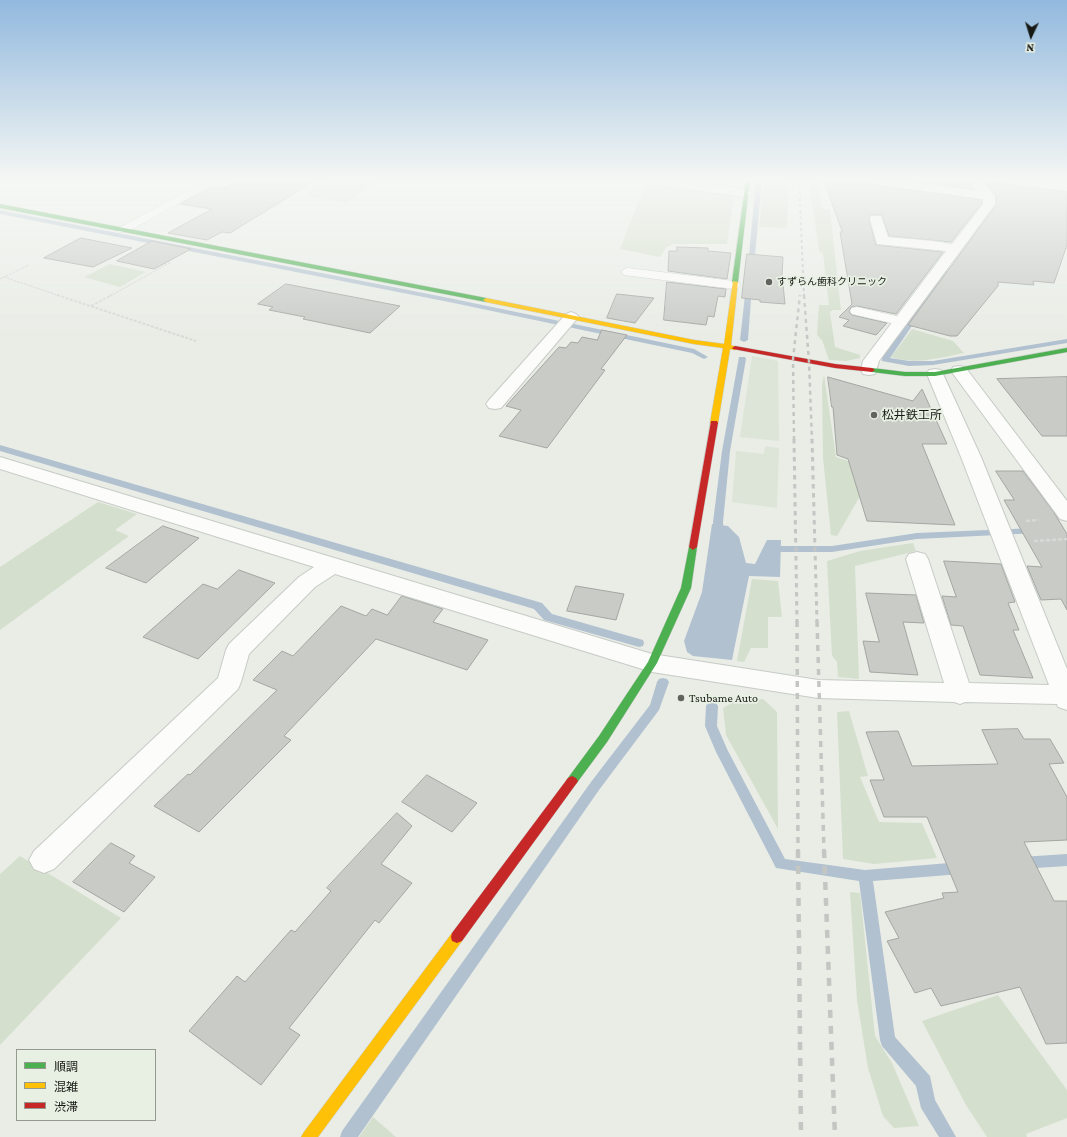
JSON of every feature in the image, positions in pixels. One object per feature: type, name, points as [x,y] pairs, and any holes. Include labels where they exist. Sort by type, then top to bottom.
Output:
[{"type":"street","points":[[138,233],[567,322],[727,347],[808,362],[869,370],[905,374],[935,374],[1067,350]]},
{"type":"street","points":[[309,1137],[603,739],[652,663],[686,588],[727,347],[741,233]]},
{"type":"street","points":[[880,233],[882,241],[933,245],[954,249]]},
{"type":"street","points":[[869,370],[871,361],[966,233]]},
{"type":"street","points":[[495,404],[567,322]]},
{"type":"street","points":[[959,370],[1067,515]]},
{"type":"street","points":[[0,462],[652,663],[818,689],[1066,697],[971,457],[935,374]]},
{"type":"street","points":[[917,559],[960,694]]},
{"type":"street","points":[[44,860],[229,682],[238,650],[307,582],[334,565]]},
{"type":"lane","points":[[628,272],[734,285]]},
{"type":"lane","points":[[857,311],[900,321]]},
{"type":"path","points":[[91,306],[174,260]]},
{"type":"path","points":[[0,279],[30,265]]},
{"type":"path","points":[[4,278],[196,341]]},
{"type":"path","points":[[999,529],[1041,520]]},
{"type":"shaded area","points":[[752,356],[778,361],[779,441],[740,437]]},
{"type":"shaded area","points":[[765,446],[779,448],[777,508],[732,502],[736,451],[764,454]]},
{"type":"green space","points":[[626,233],[729,233],[727,244],[673,244],[666,248],[660,257],[620,249]]},
{"type":"green space","points":[[816,233],[833,233],[841,310],[833,310],[830,312],[835,347],[860,355],[860,358],[846,361],[829,360],[822,340],[817,335],[819,305],[829,305],[823,254],[819,251]]},
{"type":"green space","points":[[110,264],[146,272],[120,287],[84,277]]},
{"type":"green space","points":[[912,329],[953,341],[964,353],[918,361],[891,357]]},
{"type":"green space","points":[[824,375],[836,457],[875,470],[837,536],[831,535],[823,458],[822,385]]},
{"type":"green space","points":[[98,502],[137,514],[115,530],[129,536],[0,630],[0,567]]},
{"type":"green space","points":[[913,543],[916,551],[855,566],[859,679],[838,677],[837,662],[832,656],[827,561],[860,551]]},
{"type":"green space","points":[[752,579],[778,581],[782,617],[768,617],[768,648],[751,648],[744,662],[737,661]]},
{"type":"green space","points":[[763,699],[777,712],[778,829],[726,735],[723,708],[735,701]]},
{"type":"green space","points":[[849,711],[868,776],[860,777],[879,822],[922,823],[937,858],[874,864],[843,859],[837,712]]},
{"type":"green space","points":[[20,856],[121,918],[0,1045],[0,874]]},
{"type":"green space","points":[[850,892],[860,893],[875,1036],[892,1063],[919,1126],[894,1128],[883,1116],[868,1068],[857,1000]]},
{"type":"green space","points":[[998,995],[1067,1090],[1067,1118],[1026,1134],[1027,1137],[987,1137],[966,1105],[922,1021]]},
{"type":"green space","points":[[373,1117],[396,1137],[359,1137]]},
{"type":"water","points":[[712,524],[728,526],[739,537],[746,563],[755,564],[767,540],[781,540],[780,577],[749,576],[732,660],[693,656],[687,652],[684,641],[702,592]]},
{"type":"building","points":[[168,233],[220,233],[207,240]]},
{"type":"building","points":[[840,233],[873,233],[876,245],[943,252],[896,314],[857,306],[851,307],[849,312],[852,315],[887,323],[876,335],[843,326],[849,320],[839,317],[852,304]]},
{"type":"building","points":[[888,233],[958,233],[951,242],[889,236]]},
{"type":"building","points":[[975,233],[1067,233],[1067,245],[1054,283],[1033,281],[1034,285],[998,282],[998,286],[957,336],[950,336],[908,325]]},
{"type":"building","points":[[81,238],[132,248],[93,267],[44,258]]},
{"type":"building","points":[[152,241],[191,249],[154,269],[117,261]]},
{"type":"building","points":[[677,247],[708,248],[708,251],[731,253],[727,279],[668,271],[669,251],[677,251]]},
{"type":"building","points":[[747,254],[783,257],[782,275],[785,304],[760,302],[760,300],[742,298]]},
{"type":"building","points":[[667,282],[726,289],[725,297],[718,296],[714,317],[708,316],[706,325],[664,320]]},
{"type":"building","points":[[286,284],[400,306],[370,333],[303,319],[305,317],[269,310],[273,307],[258,304]]},
{"type":"building","points":[[617,294],[654,298],[635,323],[607,318]]},
{"type":"building","points":[[602,330],[627,335],[601,369],[605,370],[547,448],[499,436],[521,410],[506,406],[559,347],[566,348],[571,342],[578,343],[582,337],[597,340]]},
{"type":"building","points":[[828,377],[913,401],[922,389],[947,444],[922,444],[955,525],[867,521],[848,459],[837,455],[833,407]]},
{"type":"building","points":[[1067,377],[1067,436],[1042,436],[997,379]]},
{"type":"building","points":[[996,471],[1023,471],[1053,511],[1067,534],[1067,610],[1061,599],[1041,600],[1027,566],[1042,567],[1004,500],[1014,500]]},
{"type":"building","points":[[163,526],[199,538],[146,583],[106,568]]},
{"type":"building","points":[[944,561],[1001,564],[1015,602],[1008,603],[1019,630],[1013,630],[1033,678],[980,675],[963,626],[951,625],[942,596],[956,597]]},
{"type":"building","points":[[239,570],[275,583],[198,659],[143,637],[203,584],[217,589]]},
{"type":"building","points":[[576,586],[624,594],[616,620],[567,611]]},
{"type":"building","points":[[866,593],[916,595],[924,623],[903,622],[918,675],[870,672],[863,641],[879,642]]},
{"type":"building","points":[[402,596],[443,609],[433,622],[488,640],[467,670],[376,639],[284,736],[291,740],[199,832],[154,806],[188,774],[190,775],[277,690],[253,680],[282,651],[293,656],[341,606],[366,616],[372,609],[387,615]]},
{"type":"building","points":[[1018,729],[1024,739],[1050,739],[1064,763],[1049,764],[1067,797],[1067,840],[1024,842],[1054,901],[1067,901],[1067,1043],[1046,1044],[1020,987],[941,1006],[931,988],[915,993],[887,941],[899,938],[885,912],[944,898],[942,893],[958,892],[927,817],[884,817],[870,780],[884,780],[866,732],[898,731],[912,766],[998,764],[982,730]]},
{"type":"building","points":[[427,775],[477,803],[452,832],[402,802]]},
{"type":"building","points":[[397,813],[412,826],[381,864],[412,883],[379,923],[375,920],[289,1028],[300,1035],[261,1085],[189,1031],[237,976],[245,982],[291,930],[295,932],[331,891],[327,888]]},
{"type":"building","points":[[111,843],[135,856],[129,863],[155,877],[124,912],[73,882]]},
{"type":"waterway","points":[[107,233],[449,300],[694,351],[704,357]]},
{"type":"waterway","points":[[751,266],[754,233]]},
{"type":"waterway","points":[[946,272],[885,359],[897,362],[921,364],[945,362],[1067,341]]},
{"type":"waterway","points":[[744,340],[749,286]]},
{"type":"waterway","points":[[719,537],[718,522],[726,451],[742,359]]},
{"type":"waterway","points":[[0,448],[538,606],[548,617],[639,643]]},
{"type":"waterway","points":[[774,556],[776,549],[832,549],[917,536],[1035,531]]},
{"type":"waterway","points":[[348,1137],[595,786],[655,707],[663,682]]},
{"type":"waterway","points":[[712,706],[711,726],[722,752],[781,864],[865,876]]},
{"type":"waterway","points":[[1021,863],[1067,860]]},
{"type":"waterway","points":[[865,876],[961,868]]},
{"type":"waterway","points":[[865,876],[888,1040],[924,1082],[927,1102],[948,1137]]},
{"type":"railway","points":[[801,233],[804,296]]},
{"type":"railway","points":[[794,440],[793,359],[800,295]]},
{"type":"railway","points":[[804,295],[809,362],[812,440]]},
{"type":"railway","points":[[794,439],[797,622]]},
{"type":"railway","points":[[812,439],[817,622]]},
{"type":"railway","points":[[797,621],[798,851]]},
{"type":"railway","points":[[817,621],[824,851]]},
{"type":"railway","points":[[798,850],[801,1137]]},
{"type":"railway","points":[[824,850],[835,1137]]},
{"type":"traffic: fast","points":[[140,233],[486,300]]},
{"type":"traffic: fast","points":[[735,282],[741,233]]},
{"type":"traffic: fast","points":[[872,370],[905,374],[935,374],[1067,350]]},
{"type":"traffic: fast","points":[[572,781],[603,739],[652,663],[686,588],[693,547]]},
{"type":"traffic: slow","points":[[714,423],[727,347],[735,282]]},
{"type":"traffic: slow","points":[[486,300],[694,342],[735,348]]},
{"type":"traffic: slow","points":[[309,1137],[457,937]]},
{"type":"traffic: jam","points":[[735,348],[835,366],[872,370]]},
{"type":"traffic: jam","points":[[693,547],[714,423]]},
{"type":"traffic: jam","points":[[457,937],[572,781]]},
{"type":"place","name":"すずらん歯科クリニック","points":[[769,282]]},
{"type":"place","name":"松井鉄工所","points":[[874,415]]},
{"type":"place","name":"Tsubame Auto","points":[[681,698]]}]
